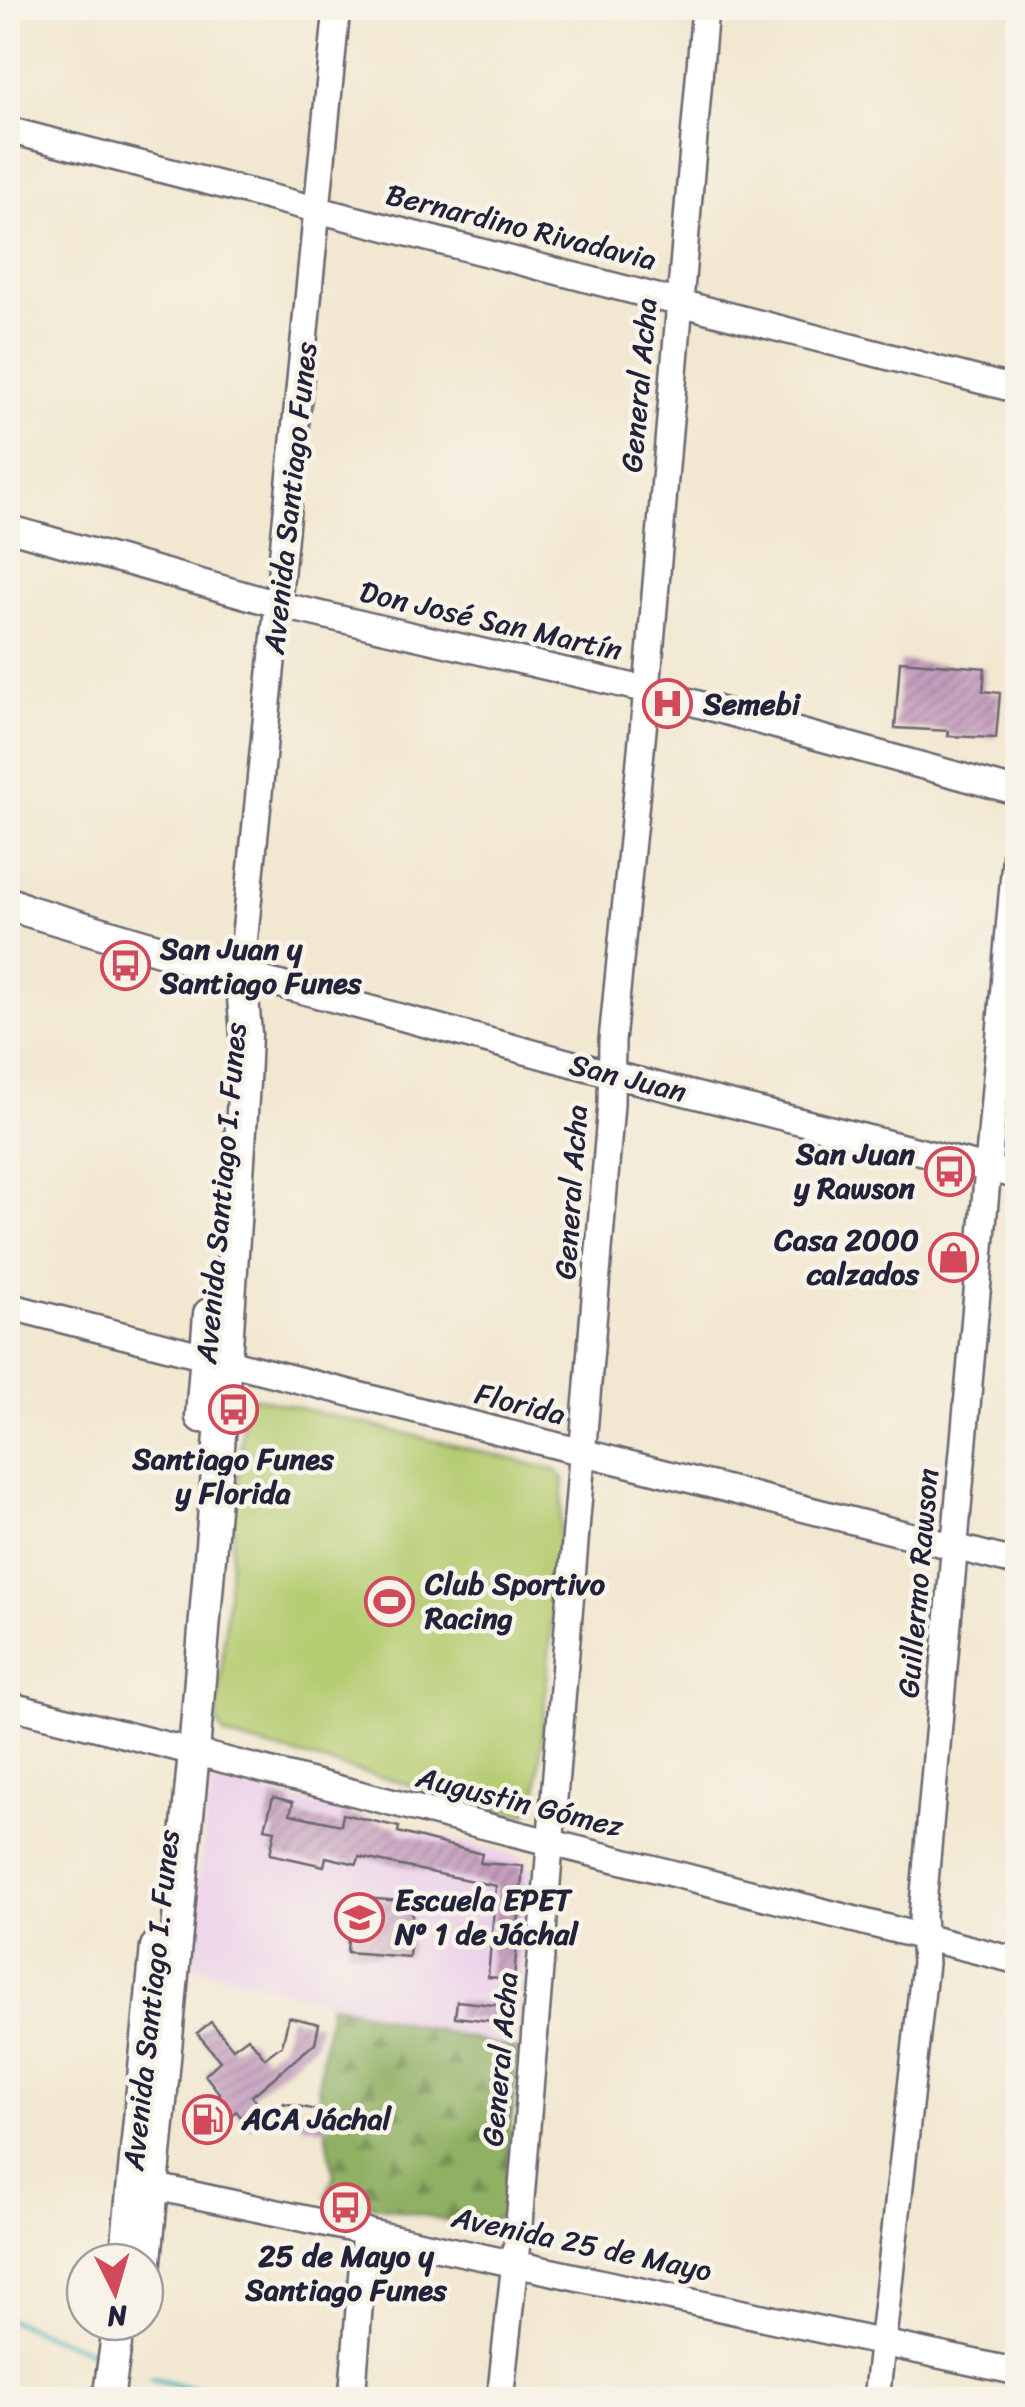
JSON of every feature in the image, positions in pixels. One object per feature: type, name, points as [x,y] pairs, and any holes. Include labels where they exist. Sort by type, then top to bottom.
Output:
[{"type":"main road","name":"San Juan","points":[[8,902],[241,981]]},
{"type":"main road","name":"San Juan","points":[[8,924],[241,981]]},
{"type":"main road","name":"Avenida Santiago I. Funes","points":[[145,2242],[144,2185],[186,1749],[215,1360],[244,1082],[246,1034],[241,981]]},
{"type":"main road","name":"Avenida Santiago I. Funes","points":[[130,2242],[144,2185]]},
{"type":"main road","points":[[108,2400],[117,2342]]},
{"type":"main road","points":[[127,2400],[136,2342]]},
{"type":"street","name":"Avenida Santiago Funes","points":[[241,981],[337,8]]},
{"type":"street","name":"General Acha","points":[[500,2400],[705,8]]},
{"type":"street","name":"Bernardino Rivadavia","points":[[8,130],[1018,390]]},
{"type":"street","name":"Don José San Martín","points":[[8,528],[280,605],[647,690],[1018,792]]},
{"type":"street","name":"Guillermo Rawson","points":[[876,2400],[925,1963],[922,1936],[953,1546],[1018,828]]},
{"type":"street","name":"San Juan","points":[[241,981],[1018,1176]]},
{"type":"street","name":"Florida","points":[[8,1306],[1018,1563]]},
{"type":"street","name":"Augustin Gómez","points":[[8,1705],[1018,1960]]},
{"type":"street","name":"Avenida 25 de Mayo","points":[[144,2185],[1018,2372]]},
{"type":"street","points":[[352,2400],[365,2230]]},
{"type":"shaded area","name":"Escuela EPET Nº 1 de Jáchal","points":[[224,1783],[519,1856],[530,1870],[517,2050],[188,1965],[210,1788]]},
{"type":"green space","name":"Club Sportivo Racing","points":[[254,1397],[556,1470],[564,1479],[536,1806],[523,1815],[225,1736],[217,1722],[244,1404]]},
{"type":"green space","points":[[330,2004],[517,2050],[504,2214],[482,2227],[326,2196],[334,2175],[318,2086]]},
{"type":"building","points":[[900,661],[985,668],[983,691],[1000,693],[996,738],[895,728]]},
{"type":"building","points":[[273,1797],[293,1802],[290,1814],[341,1825],[343,1814],[482,1854],[480,1863],[523,1866],[514,1979],[488,1977],[496,1886],[359,1857],[357,1864],[326,1857],[324,1866],[270,1854],[275,1830],[265,1828]]},
{"type":"building","points":[[351,1897],[413,1902],[409,1957],[347,1952]]},
{"type":"building","points":[[457,2001],[512,2007],[510,2023],[455,2017]]},
{"type":"building","points":[[289,2017],[319,2024],[315,2043],[252,2096],[267,2114],[250,2128],[236,2111],[206,2137],[191,2119],[220,2094],[205,2075],[220,2061],[197,2033],[211,2022],[233,2048],[248,2037],[265,2058],[282,2045]]},
{"type":"building","points":[[284,2103],[325,2112],[328,2130],[274,2118]]},
{"type":"waterway","points":[[8,2319],[99,2355]]},
{"type":"waterway","points":[[151,2378],[238,2400]]},
{"type":"place","name":"Semebi","points":[[668,704]]},
{"type":"place","name":"San Juan y Santiago Funes","points":[[125,966]]},
{"type":"place","name":"San Juan y Rawson","points":[[950,1171]]},
{"type":"place","name":"Casa 2000 calzados","points":[[954,1257]]},
{"type":"place","name":"Santiago Funes y Florida","points":[[233,1410]]},
{"type":"place","name":"Club Sportivo Racing","points":[[390,1601]]},
{"type":"place","name":"Escuela EPET Nº 1 de Jáchal","points":[[360,1917]]},
{"type":"place","name":"ACA Jáchal","points":[[207,2119]]},
{"type":"place","name":"25 de Mayo y Santiago Funes","points":[[346,2207]]}]
